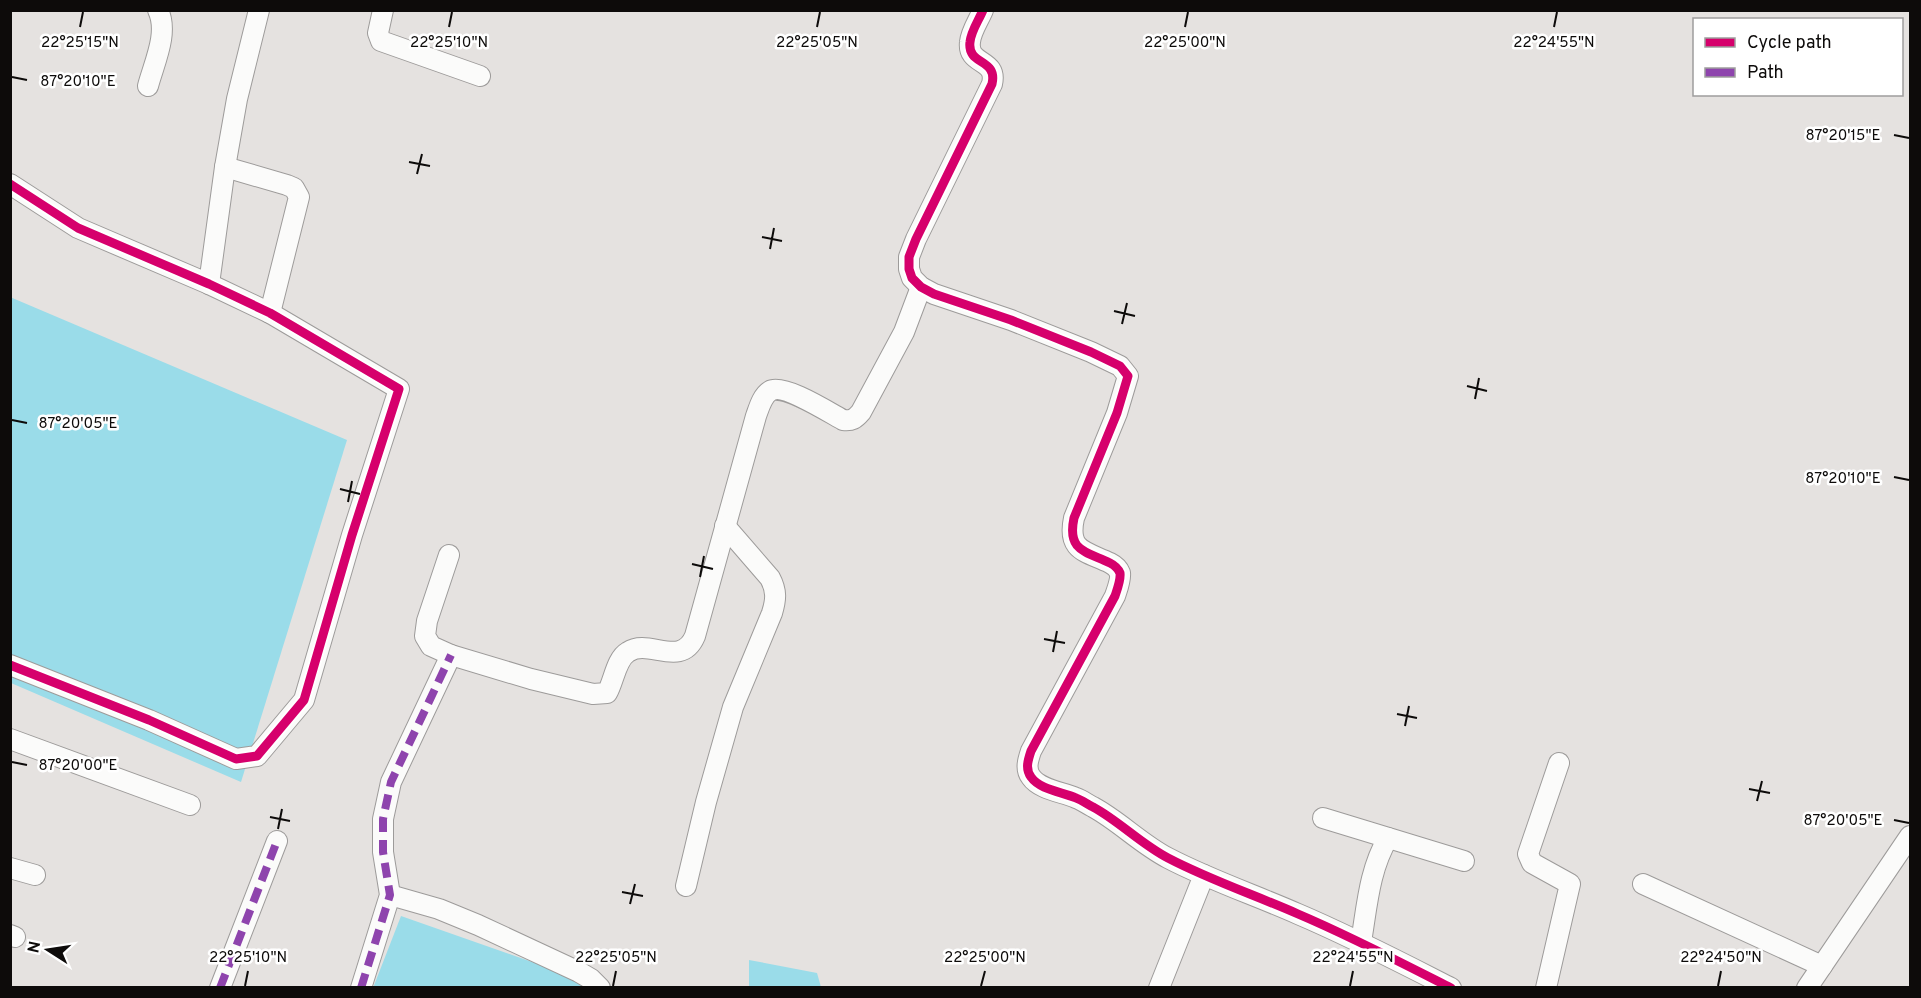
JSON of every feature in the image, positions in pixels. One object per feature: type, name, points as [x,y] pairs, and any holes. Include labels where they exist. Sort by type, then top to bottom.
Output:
[{"type":"street","points":[[148,86],[163,31],[162,18],[158,10]]},
{"type":"street","points":[[209,284],[237,99],[259,10]]},
{"type":"street","points":[[383,10],[378,33],[381,41],[480,76]]},
{"type":"street","points":[[983,10],[973,32],[970,49],[976,59],[990,67],[993,78],[987,95],[915,239],[909,257],[912,278],[921,287],[934,294],[1011,320],[1091,352],[1120,366],[1128,376],[1117,413],[1071,530],[1077,547],[1114,565],[1120,572],[1119,584],[1115,596],[1031,751],[1028,761],[1031,777],[1038,784],[1078,798],[1166,857],[1361,942],[1445,986]]},
{"type":"street","points":[[225,167],[287,185],[298,192],[299,204],[270,313]]},
{"type":"street","points":[[10,184],[78,228],[209,284],[270,313],[399,389],[352,535],[304,700],[257,756],[236,759],[150,720],[10,665]]},
{"type":"street","points":[[449,555],[427,621],[425,636],[431,646],[452,655],[531,679],[593,694],[607,693],[622,657],[628,651],[686,649],[691,645],[756,416],[764,397],[770,391],[782,390],[843,420],[849,421],[856,418],[904,332],[921,287]]},
{"type":"street","points":[[686,886],[732,707],[772,613],[776,598],[770,578],[724,526]]},
{"type":"street","points":[[361,987],[390,895],[383,852],[383,819],[391,782],[452,655]]},
{"type":"street","points":[[10,739],[190,805]]},
{"type":"street","points":[[1546,987],[1570,884],[1532,863],[1528,854],[1559,763]]},
{"type":"street","points":[[1323,818],[1464,861]]},
{"type":"street","points":[[1807,987],[1911,836]]},
{"type":"street","points":[[1361,942],[1373,870],[1388,838]]},
{"type":"street","points":[[220,987],[277,841]]},
{"type":"street","points":[[10,868],[36,875]]},
{"type":"street","points":[[1159,987],[1204,875]]},
{"type":"street","points":[[1643,884],[1822,966]]},
{"type":"street","points":[[390,895],[439,909],[477,925],[579,972],[600,987]]},
{"type":"water","points":[[10,297],[347,440],[241,782],[11,683]]},
{"type":"water","points":[[401,916],[603,987],[373,988]]},
{"type":"water","points":[[749,960],[817,973],[821,987],[749,987]]},
{"type":"marked path","points":[[361,988],[390,895],[383,852],[383,819],[391,782],[451,655]]},
{"type":"marked path","points":[[220,988],[277,841]]},
{"type":"cycle path","points":[[983,10],[972,34],[970,50],[991,70],[992,84],[916,239],[909,257],[912,278],[921,287],[934,294],[1011,320],[1091,352],[1120,366],[1128,376],[1117,413],[1074,518],[1073,529],[1073,537],[1080,548],[1117,568],[1120,573],[1119,585],[1031,751],[1028,764],[1029,774],[1040,785],[1078,799],[1103,813],[1168,858],[1337,931],[1451,988]]},
{"type":"cycle path","points":[[10,184],[78,228],[209,284],[270,313],[399,389],[352,535],[304,700],[257,756],[236,759],[149,720],[10,665]]}]
